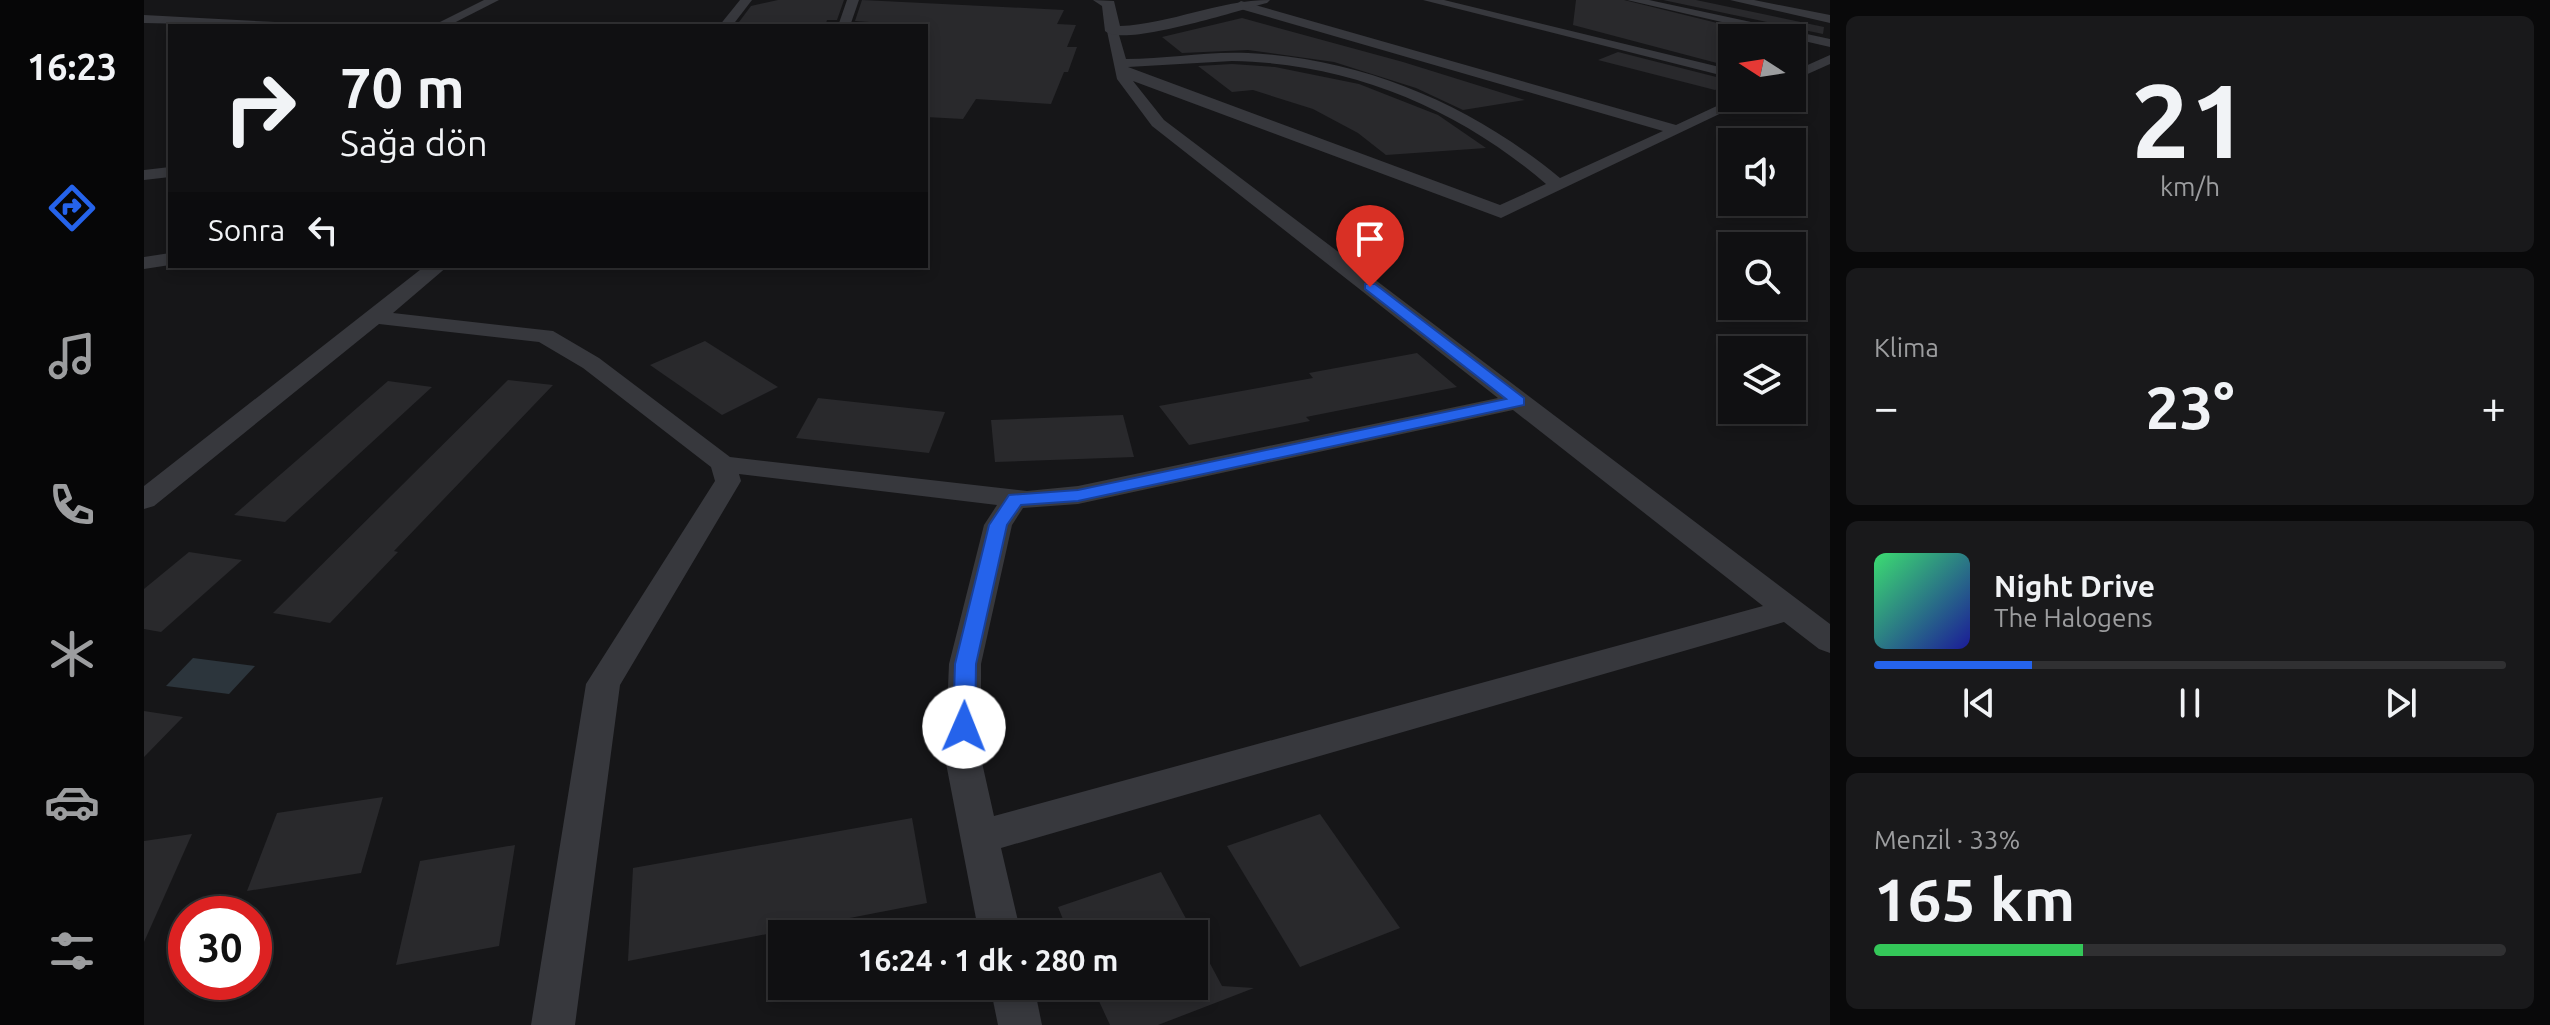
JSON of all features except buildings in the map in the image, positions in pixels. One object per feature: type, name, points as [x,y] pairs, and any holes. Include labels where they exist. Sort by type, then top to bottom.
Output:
[{"type":"street","points":[[442,24],[493,0]]},
{"type":"street","points":[[727,24],[746,0]]},
{"type":"street","points":[[845,24],[853,0]]},
{"type":"street","points":[[1101,0],[1109,4],[1124,79],[1158,123],[1830,641]]},
{"type":"street","points":[[1113,31],[1140,30],[1262,0]]},
{"type":"street","points":[[1429,0],[1718,71]]},
{"type":"street","points":[[1633,0],[1830,43]]},
{"type":"street","points":[[1736,0],[1830,19]]},
{"type":"street","points":[[1241,5],[1677,130]]},
{"type":"street","points":[[144,18],[168,8]]},
{"type":"street","points":[[144,18],[242,24]]},
{"type":"street","points":[[1121,68],[1244,57],[1282,59],[1346,72],[1426,100],[1476,125],[1512,147],[1558,185]]},
{"type":"street","points":[[1806,70],[1830,59]]},
{"type":"street","points":[[1121,68],[1501,212],[1718,111]]},
{"type":"street","points":[[144,175],[168,172]]},
{"type":"street","points":[[144,263],[168,259]]},
{"type":"street","points":[[144,500],[435,268]]},
{"type":"street","points":[[374,317],[545,336],[591,363],[723,464],[1015,499],[1078,495],[1519,401]]},
{"type":"street","points":[[553,1025],[603,684],[728,481],[723,464]]},
{"type":"street","points":[[997,920],[963,758],[965,664],[998,525],[1015,499]]},
{"type":"street","points":[[980,837],[1789,610]]},
{"type":"street","points":[[1015,1000],[1020,1025]]},
{"type":"shaded area","points":[[193,658],[255,666],[229,694],[166,686]]},
{"type":"route","points":[[964,727],[965,664],[998,525],[1015,499],[1078,495],[1519,401],[1370,287]]}]
